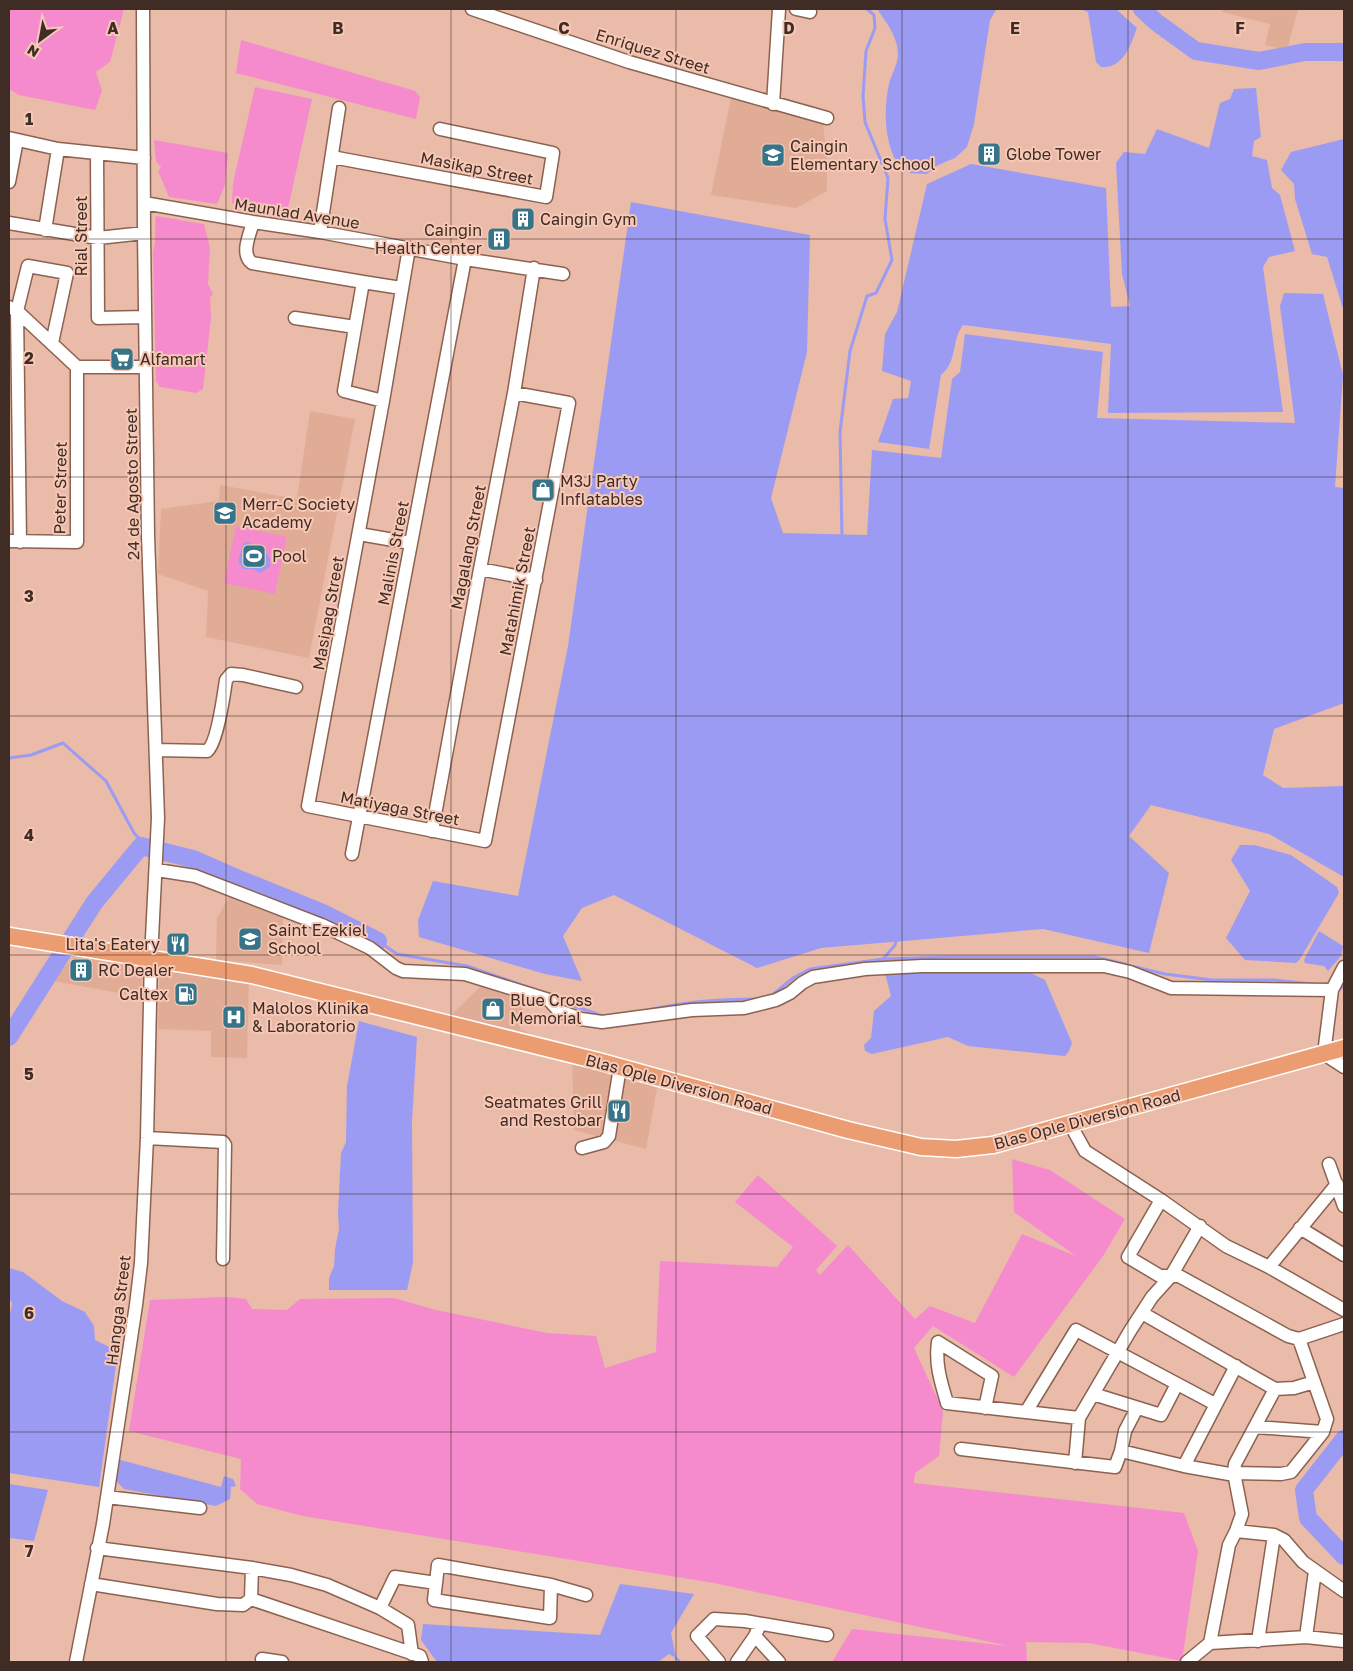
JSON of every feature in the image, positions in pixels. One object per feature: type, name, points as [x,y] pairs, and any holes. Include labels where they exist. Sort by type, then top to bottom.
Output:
[{"type":"main road","name":"Blas Ople Diversion Road","points":[[9,936],[252,975],[620,1067],[848,1130],[921,1147],[956,1149],[993,1145],[1333,1051]]},
{"type":"street","name":"24 de Agosto Street","points":[[143,9],[148,535],[158,828],[151,958]]},
{"type":"street","name":"Enriquez Street","points":[[472,9],[628,62],[828,118]]},
{"type":"street","points":[[773,104],[778,9]]},
{"type":"street","points":[[796,9],[810,12]]},
{"type":"street","points":[[320,232],[339,108]]},
{"type":"street","name":"Masikap Street","points":[[332,157],[546,197],[553,153],[440,129]]},
{"type":"street","points":[[9,182],[13,139],[58,148],[144,158]]},
{"type":"street","points":[[45,230],[58,148]]},
{"type":"street","name":"Rial Street","points":[[98,153],[98,318],[145,317]]},
{"type":"street","name":"Maunlad Avenue","points":[[144,203],[320,232],[465,259],[534,268],[563,274]]},
{"type":"street","points":[[253,222],[245,254],[247,260],[252,263],[401,288]]},
{"type":"street","points":[[9,223],[98,238],[144,234]]},
{"type":"street","name":"Masipag Street","points":[[308,806],[359,534],[409,248]]},
{"type":"street","name":"Malinis Street","points":[[352,854],[465,259]]},
{"type":"street","points":[[14,542],[13,309],[28,266],[67,273],[52,343]]},
{"type":"street","name":"Magalang Street","points":[[432,831],[514,393],[534,268]]},
{"type":"street","points":[[362,282],[344,391],[383,401]]},
{"type":"street","points":[[13,309],[77,367],[146,367]]},
{"type":"street","points":[[295,318],[355,327]]},
{"type":"street","name":"Peter Street","points":[[14,542],[77,542],[77,367]]},
{"type":"street","name":"Matahimik Street","points":[[485,841],[569,403],[514,393]]},
{"type":"street","points":[[359,534],[411,543]]},
{"type":"street","points":[[480,569],[536,580]]},
{"type":"street","points":[[156,750],[207,751],[210,749],[215,737],[226,680],[231,674],[296,687]]},
{"type":"street","name":"Matiyaga Street","points":[[308,806],[485,841]]},
{"type":"street","points":[[157,866],[195,876],[322,925],[370,948],[396,968],[403,971],[466,974],[548,1000],[559,1011],[580,1019],[602,1022],[692,1010],[744,1008],[776,1000],[813,977],[865,969],[922,966],[1104,966],[1130,972],[1171,988],[1332,988]]},
{"type":"street","name":"Hangga Street","points":[[77,1656],[107,1497],[141,1263],[148,1138],[151,958]]},
{"type":"street","points":[[1342,971],[1332,988],[1333,1051],[1344,1067]]},
{"type":"street","points":[[582,1148],[604,1142],[609,1136],[620,1067]]},
{"type":"street","points":[[1070,1124],[1085,1152],[1161,1200],[1226,1246],[1269,1267],[1344,1310]]},
{"type":"street","points":[[148,1138],[223,1142],[226,1145],[223,1259]]},
{"type":"street","points":[[1329,1164],[1344,1206]]},
{"type":"street","points":[[1269,1267],[1336,1184]]},
{"type":"street","points":[[1161,1200],[1128,1257],[1160,1276],[1179,1276],[1288,1336],[1300,1339],[1344,1324]]},
{"type":"street","points":[[1075,1463],[1079,1418],[1152,1297],[1170,1276],[1200,1226]]},
{"type":"street","points":[[1300,1228],[1344,1256]]},
{"type":"street","points":[[1142,1314],[1275,1389],[1294,1388],[1314,1382]]},
{"type":"street","points":[[1026,1412],[1076,1330],[1215,1404]]},
{"type":"street","points":[[1121,1450],[1184,1466],[1229,1474],[1281,1474],[1291,1472],[1323,1432],[1327,1419],[1300,1339]]},
{"type":"street","points":[[985,1408],[992,1376],[938,1342],[936,1357],[939,1376],[947,1403],[985,1408],[1079,1418]]},
{"type":"street","points":[[1184,1466],[1236,1366]]},
{"type":"street","points":[[1093,1394],[1161,1415],[1177,1384]]},
{"type":"street","points":[[1210,1643],[1229,1545],[1236,1531],[1241,1508],[1234,1473],[1235,1464],[1275,1389]]},
{"type":"street","points":[[961,1449],[1115,1468],[1125,1431],[1137,1408]]},
{"type":"street","points":[[1255,1427],[1323,1432]]},
{"type":"street","points":[[107,1497],[200,1508]]},
{"type":"street","points":[[1236,1531],[1274,1535],[1284,1540],[1303,1562],[1344,1591]]},
{"type":"street","points":[[1258,1640],[1274,1535]]},
{"type":"street","points":[[97,1548],[252,1568],[291,1575],[327,1586],[380,1608],[408,1625],[412,1654]]},
{"type":"street","points":[[551,1586],[550,1618],[434,1600],[438,1565],[551,1586],[586,1595]]},
{"type":"street","points":[[251,1599],[252,1568]]},
{"type":"street","points":[[1306,1637],[1315,1571]]},
{"type":"street","points":[[380,1608],[395,1577],[436,1583]]},
{"type":"street","points":[[90,1584],[218,1604],[243,1605],[251,1599]]},
{"type":"street","points":[[251,1599],[420,1656],[422,1662]]},
{"type":"street","points":[[719,1662],[697,1636],[714,1619],[745,1621],[758,1630],[779,1662]]},
{"type":"street","points":[[758,1630],[827,1635]]},
{"type":"street","points":[[737,1662],[758,1630]]},
{"type":"street","points":[[1187,1662],[1210,1643],[1306,1637],[1344,1641]]},
{"type":"street","points":[[262,1659],[282,1662]]},
{"type":"shaded area","points":[[9,9],[124,9],[110,62],[96,72],[102,91],[95,110],[19,95],[9,89]]},
{"type":"shaded area","points":[[877,9],[1069,9],[996,10],[990,20],[974,124],[967,147],[955,158],[938,165],[927,174],[910,173],[901,166],[894,157],[888,140],[886,102],[898,54],[891,30]]},
{"type":"shaded area","points":[[1080,9],[1116,9],[1137,28],[1122,59],[1110,66],[1101,67],[1096,62],[1088,12]]},
{"type":"shaded area","points":[[1223,9],[1298,9],[1287,50],[1265,45],[1270,24],[1222,12]]},
{"type":"shaded area","points":[[241,40],[415,91],[420,97],[416,119],[236,73]]},
{"type":"shaded area","points":[[255,87],[312,99],[287,213],[232,203],[233,183]]},
{"type":"shaded area","points":[[1256,88],[1261,137],[1254,141],[1252,156],[1267,160],[1272,188],[1280,195],[1295,251],[1269,257],[1263,267],[1283,412],[1108,413],[1111,344],[963,325],[959,331],[950,364],[941,375],[929,449],[878,442],[893,399],[908,398],[911,381],[882,371],[885,334],[897,312],[927,184],[971,164],[1106,188],[1111,307],[1130,306],[1122,274],[1116,163],[1124,152],[1145,154],[1157,129],[1209,148],[1220,103],[1230,99],[1234,89]]},
{"type":"shaded area","name":"Caingin Elementary School","points":[[731,98],[823,122],[827,160],[827,191],[796,208],[711,195]]},
{"type":"shaded area","points":[[1344,139],[1344,312],[1327,257],[1312,254],[1295,199],[1294,184],[1281,170],[1291,152]]},
{"type":"shaded area","points":[[154,140],[228,153],[225,185],[217,204],[169,197],[158,171],[161,167],[156,161]]},
{"type":"shaded area","points":[[631,202],[810,235],[807,352],[771,498],[783,533],[867,535],[872,450],[941,458],[952,379],[960,372],[965,334],[1103,352],[1097,418],[1295,423],[1280,306],[1284,293],[1323,294],[1343,375],[1335,487],[1344,488],[1344,703],[1274,729],[1263,775],[1283,788],[1344,786],[1344,877],[1269,834],[1151,805],[1129,836],[1169,873],[1149,953],[1043,929],[821,948],[757,968],[614,895],[582,908],[563,936],[582,981],[545,974],[419,937],[418,920],[433,881],[518,896],[568,646]]},
{"type":"shaded area","points":[[156,216],[204,224],[210,248],[208,284],[213,294],[210,297],[211,318],[203,389],[196,393],[160,387],[156,381],[153,252]]},
{"type":"shaded area","points":[[310,411],[355,419],[309,658],[206,637],[208,591],[158,574],[161,509],[219,501],[220,485],[297,499]]},
{"type":"shaded area","points":[[236,526],[287,537],[275,594],[224,583]]},
{"type":"shaded area","name":"Pool","points":[[246,542],[257,549],[264,549],[270,559],[270,567],[260,573],[253,569],[243,569],[238,561],[243,544]]},
{"type":"shaded area","points":[[1240,845],[1254,845],[1291,855],[1337,887],[1339,893],[1296,963],[1245,960],[1226,938],[1250,891],[1231,860]]},
{"type":"shaded area","name":"Saint Ezekiel School","points":[[232,892],[283,911],[282,965],[216,960],[217,918]]},
{"type":"shaded area","points":[[1319,931],[1343,946],[1341,956],[1328,971],[1324,966],[1305,963],[1304,960]]},
{"type":"shaded area","points":[[75,954],[143,965],[141,997],[53,981]]},
{"type":"shaded area","name":"Caltex","points":[[160,964],[249,979],[247,1058],[211,1057],[211,1031],[158,1029]]},
{"type":"shaded area","points":[[981,971],[1031,973],[1045,980],[1072,1043],[1065,1056],[968,1046],[948,1037],[872,1054],[865,1051],[864,1045],[871,1038],[874,1011],[891,996],[885,973]]},
{"type":"shaded area","points":[[482,985],[521,996],[524,1000],[520,1029],[529,1033],[529,1038],[451,1015]]},
{"type":"shaded area","points":[[359,1021],[417,1037],[412,1122],[413,1263],[407,1290],[329,1290],[329,1278],[334,1266],[339,1229],[341,1153],[346,1142],[347,1086]]},
{"type":"shaded area","points":[[572,1059],[657,1088],[646,1149],[574,1130]]},
{"type":"shaded area","points":[[1012,1159],[1050,1170],[1125,1219],[1103,1256],[1014,1377],[933,1326],[914,1348],[943,1411],[939,1456],[915,1473],[914,1483],[1184,1513],[1198,1551],[1182,1661],[1089,1643],[1026,1642],[1027,1662],[832,1662],[852,1629],[1009,1646],[714,1583],[303,1516],[257,1504],[240,1489],[241,1459],[129,1431],[150,1300],[227,1297],[246,1299],[252,1309],[287,1310],[300,1299],[394,1298],[436,1310],[547,1333],[596,1336],[605,1368],[656,1352],[660,1261],[777,1267],[793,1247],[735,1202],[758,1175],[837,1246],[816,1270],[820,1275],[848,1245],[915,1319],[930,1306],[975,1323],[1022,1234],[1076,1256],[1014,1212]]},
{"type":"shaded area","points":[[9,1268],[23,1272],[62,1301],[85,1312],[94,1326],[95,1340],[118,1351],[99,1487],[9,1473],[9,1314],[12,1303],[9,1298]]},
{"type":"shaded area","points":[[117,1459],[221,1487],[224,1476],[233,1479],[236,1486],[231,1487],[230,1499],[216,1506],[124,1489],[117,1482]]},
{"type":"shaded area","points":[[9,1484],[48,1490],[34,1541],[9,1538]]},
{"type":"shaded area","points":[[620,1584],[694,1594],[671,1633],[676,1658],[669,1654],[658,1662],[437,1662],[421,1640],[423,1624],[600,1635]]},
{"type":"waterway","points":[[842,538],[840,432],[850,351],[867,296],[876,293],[892,260],[885,219],[888,178],[865,122],[863,96],[866,51],[875,28],[874,15],[867,9]]},
{"type":"waterway","points":[[1142,9],[1156,22],[1196,51],[1259,61],[1305,52],[1344,52]]},
{"type":"waterway","points":[[9,758],[31,755],[63,743],[106,781],[134,833],[147,847]]},
{"type":"waterway","points":[[9,1037],[94,903],[141,846],[193,859],[323,913],[378,941]]},
{"type":"waterway","points":[[883,959],[895,945],[897,937]]},
{"type":"waterway","points":[[378,941],[397,954],[467,966],[545,993]]},
{"type":"waterway","points":[[771,996],[793,978],[810,969],[883,959],[1095,957],[1125,964]]},
{"type":"waterway","points":[[1131,966],[1165,974],[1212,980],[1274,980],[1313,984]]},
{"type":"waterway","points":[[1336,987],[1344,988]]},
{"type":"waterway","points":[[551,995],[574,1006],[606,1017]]},
{"type":"waterway","points":[[653,1009],[706,1001],[758,999]]},
{"type":"waterway","points":[[1344,1439],[1304,1490],[1308,1518],[1344,1556]]},
{"type":"waterway","points":[[676,1658],[680,1662]]},
{"type":"place","name":"Globe Tower","points":[[989,154]]},
{"type":"place","name":"Caingin Elementary School","points":[[773,155]]},
{"type":"place","name":"Caingin Gym","points":[[523,219]]},
{"type":"place","name":"Caingin Health Center","points":[[499,239]]},
{"type":"place","name":"Alfamart","points":[[122,359]]},
{"type":"place","name":"M3J Party Inflatables","points":[[543,490]]},
{"type":"place","name":"Merr-C Society Academy","points":[[225,513]]},
{"type":"place","name":"Pool","points":[[254,556]]},
{"type":"place","name":"Saint Ezekiel School","points":[[250,939]]},
{"type":"place","name":"Lita's Eatery","points":[[178,944]]},
{"type":"place","name":"RC Dealer","points":[[81,970]]},
{"type":"place","name":"Caltex","points":[[186,994]]},
{"type":"place","name":"Blue Cross Memorial","points":[[493,1009]]},
{"type":"place","name":"Malolos Klinika & Laboratorio","points":[[234,1017]]},
{"type":"place","name":"Seatmates Grill and Restobar","points":[[619,1111]]}]
